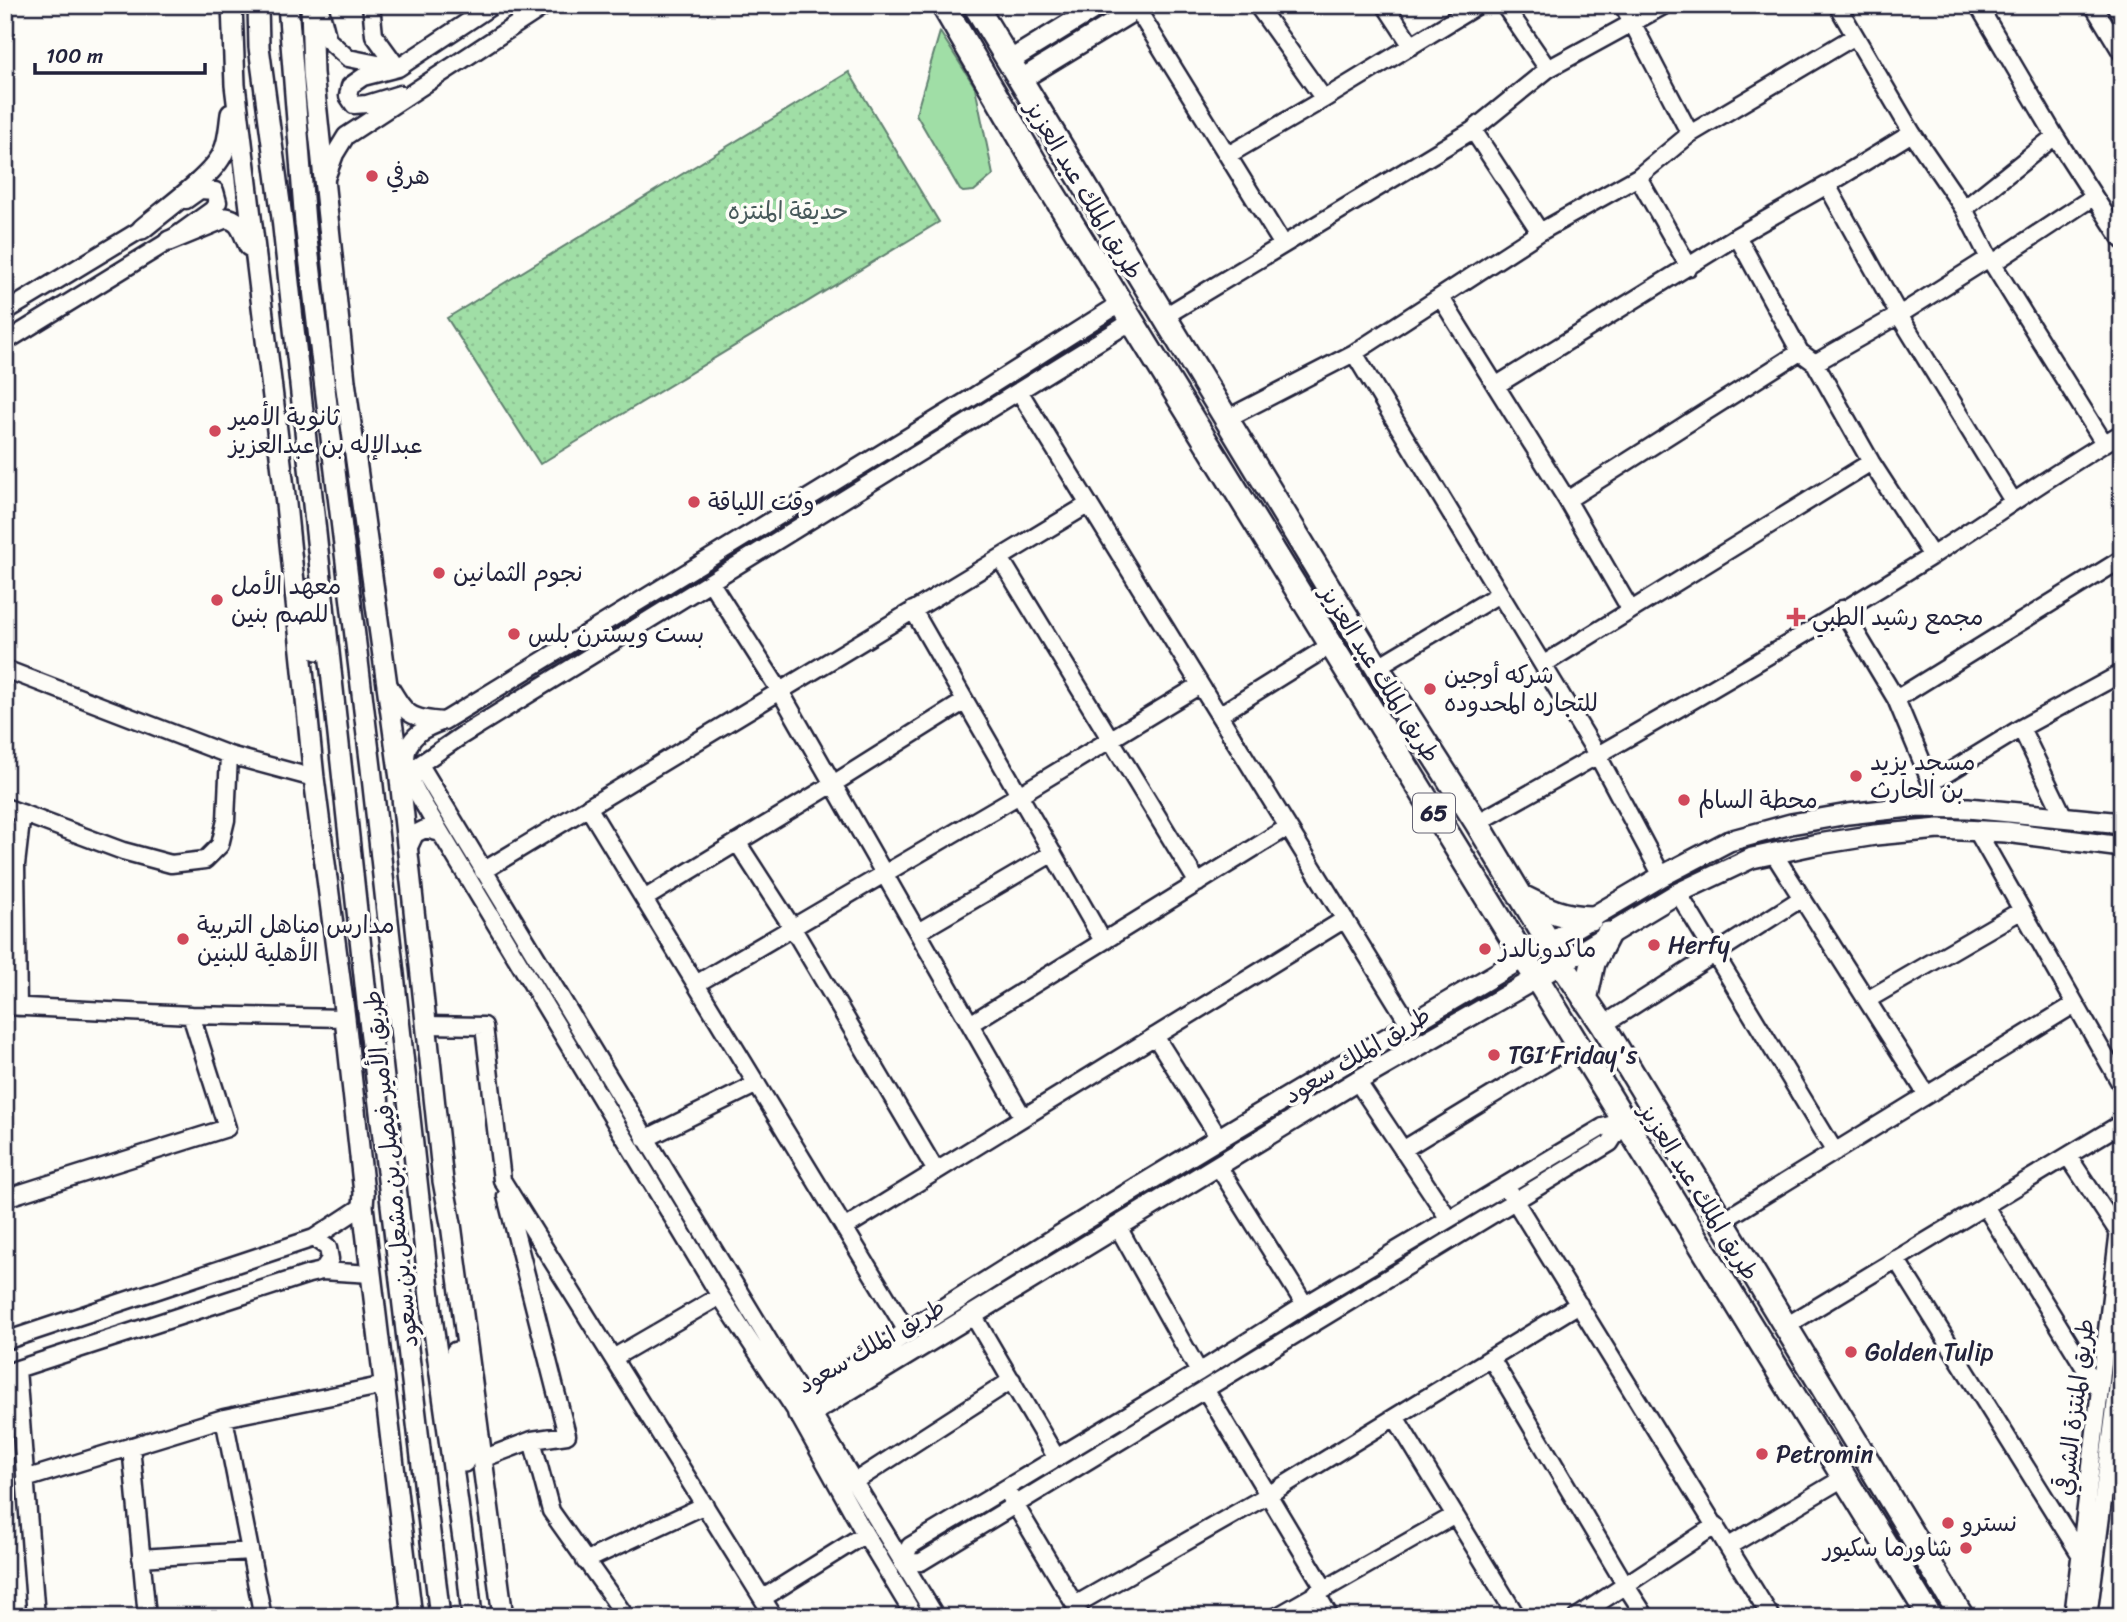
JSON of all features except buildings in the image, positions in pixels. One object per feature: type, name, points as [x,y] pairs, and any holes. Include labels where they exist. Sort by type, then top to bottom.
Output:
[{"type":"highway","name":"طريق الملك عبد العزيز","points":[[943,5],[1048,185],[1930,1617]]},
{"type":"highway","name":"طريق الملك عبد العزيز","points":[[975,5],[1377,667],[1477,823],[1561,963],[1603,1025],[1962,1617]]},
{"type":"highway","points":[[1521,896],[1569,917],[1591,918]]},
{"type":"highway","points":[[1585,1000],[1593,964],[1608,934]]},
{"type":"main road","name":"طريق الأمير فيصل بن مشعل بن سعود","points":[[232,5],[235,85],[286,504],[314,778],[345,1018],[364,1193],[363,1206],[412,1617]]},
{"type":"main road","name":"طريق الأمير فيصل بن مشعل بن سعود","points":[[258,5],[259,47],[282,218],[367,1003],[440,1617]]},
{"type":"main road","name":"طريق الأمير فيصل بن مشعل بن سعود","points":[[288,5],[305,223],[371,768],[433,1324],[472,1617]]},
{"type":"main road","points":[[311,5],[313,73],[345,381],[386,681],[409,772],[408,849],[443,1181],[465,1474],[467,1568]]},
{"type":"main road","points":[[1014,71],[1100,5]]},
{"type":"main road","points":[[1014,71],[1140,7]]},
{"type":"main road","points":[[142,229],[204,177],[222,156],[227,143],[235,85]]},
{"type":"main road","points":[[169,241],[225,218],[232,218],[239,224],[257,263]]},
{"type":"main road","points":[[338,312],[340,366],[371,685],[371,768]]},
{"type":"main road","points":[[286,504],[309,603],[322,681],[343,777]]},
{"type":"main road","name":"طريق الملك سعود","points":[[805,1409],[907,1331],[1219,1138],[1662,876],[1729,841],[1791,824],[1910,807],[1947,807],[2122,823]]},
{"type":"main road","name":"طريق الملك سعود","points":[[805,1409],[973,1315],[1357,1081],[1678,893],[1752,858],[1875,835],[1939,830],[2006,832],[2122,847]]},
{"type":"main road","points":[[367,1003],[372,1274],[397,1357],[411,1420],[418,1483],[428,1516]]},
{"type":"main road","points":[[443,1181],[503,1617]]},
{"type":"street","points":[[319,5],[328,40],[348,58],[398,68]]},
{"type":"street","points":[[370,5],[374,35],[398,68]]},
{"type":"street","points":[[417,89],[367,104],[354,105],[348,96],[350,86],[363,77],[398,68],[493,5]]},
{"type":"street","points":[[324,183],[335,154],[346,136],[546,5]]},
{"type":"street","points":[[1257,5],[1324,99]]},
{"type":"street","points":[[1385,5],[1412,46]]},
{"type":"street","points":[[1228,155],[1478,5]]},
{"type":"street","points":[[1504,5],[1548,69]]},
{"type":"street","points":[[1623,5],[1690,134]]},
{"type":"street","points":[[1165,316],[1473,131],[1548,69],[1665,5]]},
{"type":"street","points":[[1837,5],[1912,132],[1964,209],[1991,260],[2104,443]]},
{"type":"street","points":[[1978,5],[2055,136],[2122,240]]},
{"type":"street","points":[[2093,5],[2122,53]]},
{"type":"street","points":[[1140,7],[1283,245]]},
{"type":"street","points":[[1226,419],[1354,353],[1540,232],[1638,177],[1690,134],[1855,36]]},
{"type":"street","points":[[1473,131],[1540,232]]},
{"type":"street","points":[[1497,385],[1737,236],[1827,185],[1912,132]]},
{"type":"street","points":[[1964,209],[2055,136]]},
{"type":"street","points":[[1638,177],[1689,267]]},
{"type":"street","points":[[1827,185],[1899,315],[2013,500]]},
{"type":"street","points":[[5,312],[142,229],[200,190],[215,191],[218,202],[212,210],[169,241],[5,341]]},
{"type":"street","points":[[1815,363],[2094,198]]},
{"type":"street","points":[[1737,236],[1800,352],[1815,363],[1871,462],[1932,556]]},
{"type":"street","points":[[1441,298],[1567,500],[1630,609]]},
{"type":"street","points":[[409,772],[461,736],[1019,391],[1126,312]]},
{"type":"street","points":[[936,1617],[854,1482],[805,1409],[720,1296],[441,833],[405,759],[408,746],[419,732],[444,721],[965,402],[1126,312]]},
{"type":"street","points":[[1567,500],[1800,352]]},
{"type":"street","points":[[1354,353],[1544,664],[1598,756],[1662,876]]},
{"type":"street","points":[[1019,391],[1410,1024]]},
{"type":"street","points":[[1477,823],[1598,756],[1932,556],[2013,500],[2122,433]]},
{"type":"street","points":[[1544,664],[1871,462]]},
{"type":"street","points":[[483,870],[1089,504]]},
{"type":"street","points":[[1000,558],[1198,883]]},
{"type":"street","points":[[1896,699],[2122,559]]},
{"type":"street","points":[[710,583],[780,691],[1023,1117]]},
{"type":"street","points":[[1377,667],[1499,594]]},
{"type":"street","points":[[1842,609],[1896,699],[1931,783],[1947,807]]},
{"type":"street","points":[[913,610],[1103,941]]},
{"type":"street","points":[[1219,715],[1331,645]]},
{"type":"street","points":[[5,669],[229,755],[314,778]]},
{"type":"street","points":[[1931,783],[2021,728],[2122,673]]},
{"type":"street","points":[[386,681],[402,706],[418,719],[444,721]]},
{"type":"street","points":[[696,984],[1019,795],[1200,685]]},
{"type":"street","points":[[644,899],[965,701]]},
{"type":"street","points":[[2021,728],[2064,817]]},
{"type":"street","points":[[5,807],[123,851],[171,864],[205,860],[220,845],[226,820],[229,755]]},
{"type":"street","points":[[409,772],[483,870],[645,1139],[805,1409],[865,1534],[915,1617]]},
{"type":"street","points":[[588,807],[907,1331]]},
{"type":"street","points":[[22,813],[11,875],[12,1006],[191,1015],[345,1018]]},
{"type":"street","points":[[970,1024],[1288,827]]},
{"type":"street","points":[[408,849],[415,834],[425,829],[441,833]]},
{"type":"street","points":[[1977,831],[2122,1086]]},
{"type":"street","points":[[737,842],[792,927],[936,1171]]},
{"type":"street","points":[[918,932],[1053,853]]},
{"type":"street","points":[[1774,854],[1927,1095]]},
{"type":"street","points":[[1678,893],[1835,1152]]},
{"type":"street","points":[[1603,1025],[1802,898]]},
{"type":"street","points":[[1867,1000],[2022,910]]},
{"type":"street","points":[[844,1228],[1345,919]]},
{"type":"street","points":[[1722,1221],[2075,1004]]},
{"type":"street","points":[[5,1198],[227,1128],[191,1015]]},
{"type":"street","points":[[426,1025],[484,1026],[502,1180],[567,1435],[533,1440],[482,1459]]},
{"type":"street","points":[[1155,1036],[1219,1138]]},
{"type":"street","points":[[1404,1149],[1578,1043]]},
{"type":"street","points":[[1357,1081],[1449,1220]]},
{"type":"street","points":[[645,1139],[757,1084]]},
{"type":"street","points":[[902,1563],[910,1546],[1199,1373],[1305,1305],[1603,1128],[1624,1121]]},
{"type":"street","points":[[902,1563],[920,1562],[1610,1143],[1624,1121]]},
{"type":"street","points":[[1786,1326],[2122,1123]]},
{"type":"street","points":[[2068,1156],[2119,1233]]},
{"type":"street","points":[[1218,1166],[1305,1305]]},
{"type":"street","points":[[502,1180],[774,1617]]},
{"type":"street","points":[[1505,1186],[1772,1617]]},
{"type":"street","name":"طريق المنتزة الشرقي","points":[[2073,1617],[2099,1391],[2117,1364],[2122,1204]]},
{"type":"street","points":[[6,1337],[314,1238],[363,1206]]},
{"type":"street","points":[[1985,1206],[2099,1391]]},
{"type":"street","points":[[1118,1227],[1199,1373]]},
{"type":"street","points":[[314,1238],[328,1248],[330,1259],[322,1271]]},
{"type":"street","points":[[1896,1259],[2080,1554]]},
{"type":"street","points":[[36,1617],[25,1479],[11,1371],[322,1271],[372,1274]]},
{"type":"street","points":[[613,1358],[720,1296]]},
{"type":"street","points":[[1005,1488],[1079,1611],[1579,1304]]},
{"type":"street","points":[[973,1315],[1056,1457]]},
{"type":"street","points":[[1491,1358],[1646,1617]]},
{"type":"street","points":[[2088,1617],[2117,1364]]},
{"type":"street","points":[[854,1482],[1012,1380]]},
{"type":"street","points":[[25,1479],[223,1418],[385,1385]]},
{"type":"street","points":[[1205,1389],[1268,1494],[1320,1590],[1330,1617]]},
{"type":"street","points":[[1395,1417],[1517,1617]]},
{"type":"street","points":[[223,1418],[263,1617]]},
{"type":"street","points":[[533,1440],[551,1511],[626,1617]]},
{"type":"street","points":[[131,1446],[147,1617]]},
{"type":"street","points":[[1729,1546],[1845,1478]]},
{"type":"street","points":[[585,1561],[705,1505]]},
{"type":"street","points":[[1276,1617],[1455,1515]]},
{"type":"street","points":[[1577,1617],[1716,1525]]},
{"type":"street","points":[[763,1598],[865,1534]]},
{"type":"street","points":[[141,1558],[250,1551]]},
{"type":"green space","points":[[940,32],[975,87],[993,175],[974,191],[960,190],[916,114]]},
{"type":"green space","name":"حديقة المنتزه","points":[[849,72],[939,222],[540,464],[447,318]]},
{"type":"place","name":"هرفي","points":[[372,176]]},
{"type":"place","name":"ثانوية الأمير عبدالإله بن عبدالعزيز","points":[[215,431]]},
{"type":"place","name":"وقت اللياقة","points":[[694,502]]},
{"type":"place","name":"نجوم الثمانين","points":[[439,573]]},
{"type":"place","name":"معهد الأمل للصم بنين","points":[[217,600]]},
{"type":"place","name":"مجمع رشيد الطبي","points":[[1796,617]]},
{"type":"place","name":"بست ويسترن بلس","points":[[514,634]]},
{"type":"place","name":"شركه أوجين للتجاره المحدوده","points":[[1430,689]]},
{"type":"place","name":"مسجد يزيد بن الحارث","points":[[1856,776]]},
{"type":"place","name":"محطة السالم","points":[[1684,800]]},
{"type":"place","name":"مدارس مناهل التربية الأهلية للبنين","points":[[183,939]]},
{"type":"place","name":"Herfy","points":[[1654,945]]},
{"type":"place","name":"ماكدونالدز","points":[[1485,949]]},
{"type":"place","name":"TGI Friday's","points":[[1494,1055]]},
{"type":"place","name":"Golden Tulip","points":[[1851,1352]]},
{"type":"place","name":"Petromin","points":[[1762,1454]]},
{"type":"place","name":"نسترو","points":[[1948,1523]]},
{"type":"place","name":"شاورما سكيور","points":[[1966,1548]]}]
